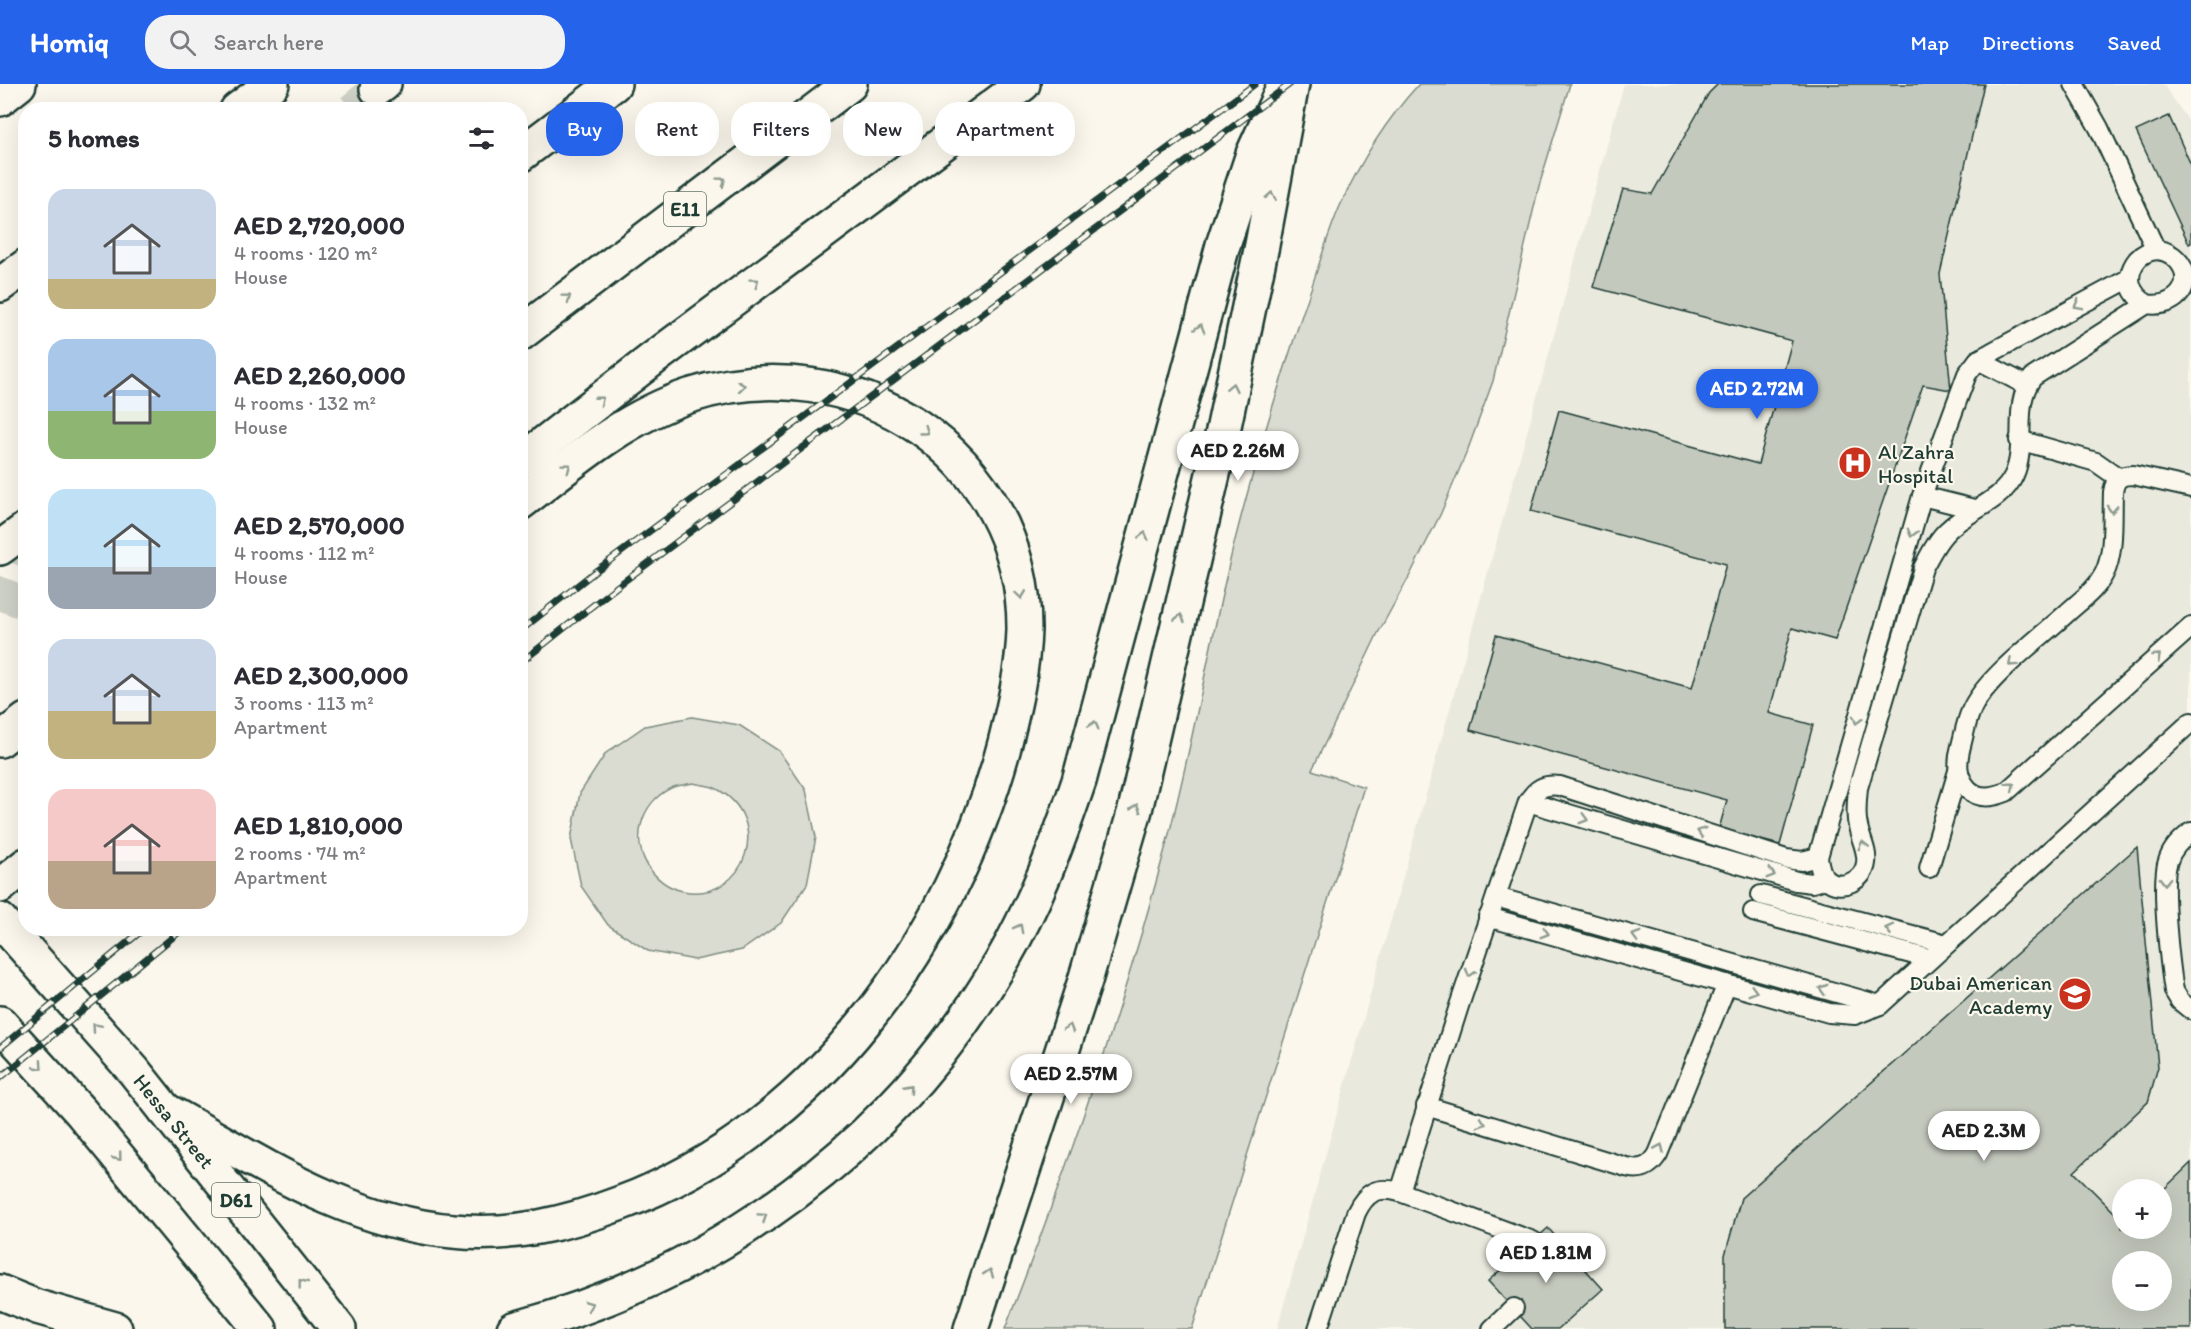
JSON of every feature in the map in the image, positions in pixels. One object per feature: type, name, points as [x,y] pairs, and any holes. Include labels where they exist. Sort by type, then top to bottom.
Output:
[{"type":"main road","points":[[248,102],[272,84]]},
{"type":"main road","points":[[528,149],[614,84]]},
{"type":"main road","name":"E11","points":[[528,328],[850,84]]},
{"type":"main road","points":[[528,456],[672,344],[1023,84]]},
{"type":"main road","points":[[514,1329],[615,1296],[674,1269],[731,1238],[785,1201],[837,1161],[884,1116],[928,1067],[967,1015],[1002,961],[1032,903],[1058,843],[1079,781],[1223,245],[1253,154],[1286,84]]},
{"type":"main road","points":[[971,1329],[1088,969],[1135,810],[1223,432],[1262,245],[1292,84]]},
{"type":"main road","points":[[0,285],[18,272]]},
{"type":"main road","points":[[165,1110],[298,1183],[334,1201],[371,1215],[410,1225],[449,1231],[489,1234],[530,1230],[574,1219],[639,1196],[691,1171],[740,1140],[785,1105],[827,1066],[898,977],[928,929],[965,858],[997,774],[1011,719],[1024,632],[1017,570],[1008,540],[995,512],[978,485],[958,461],[936,439],[911,421],[854,394],[824,386],[758,384],[724,388],[690,396],[658,408],[599,443],[528,497]]},
{"type":"main road","points":[[0,548],[18,535]]},
{"type":"main road","points":[[0,740],[18,726]]},
{"type":"main road","points":[[0,886],[18,871]]},
{"type":"main road","name":"Hessa Street","points":[[0,920],[134,1071],[339,1329]]},
{"type":"main road","points":[[0,1023],[81,1112],[260,1329]]},
{"type":"main road","points":[[0,1292],[37,1307],[115,1329]]},
{"type":"lane","points":[[2074,84],[2099,128],[2156,250]]},
{"type":"lane","points":[[2156,250],[2171,254],[2188,272],[2181,292],[2175,299],[2157,306],[2147,304],[2134,294],[2130,278],[2135,262],[2141,256],[2156,250]]},
{"type":"lane","points":[[2130,278],[1978,360],[1967,374],[1922,496],[1818,857],[1820,869],[1827,879],[1839,884],[1852,883],[1862,875],[1867,862],[1856,813],[1858,788],[1923,568],[1934,548],[1947,530],[1974,509],[1998,496],[2008,486],[2017,467],[2023,396],[2026,385],[2033,376],[2147,304]]},
{"type":"lane","points":[[1978,360],[2026,385]]},
{"type":"lane","points":[[2019,440],[2096,462],[2119,478]]},
{"type":"lane","points":[[1929,868],[1958,771],[1958,759],[1970,713],[1984,688],[2091,592],[2104,574],[2109,563],[2114,484],[2125,475],[2133,475],[2191,488]]},
{"type":"lane","points":[[1922,496],[1974,509]]},
{"type":"lane","points":[[1958,771],[1962,782],[1971,792],[1982,797],[1995,797],[2006,792],[2191,627]]},
{"type":"lane","points":[[1488,917],[1842,1016],[1855,1015],[1880,1005],[2191,722]]},
{"type":"lane","points":[[1400,1192],[1488,917],[1528,802],[1541,787],[1560,786],[1786,859],[1802,861],[1818,857]]},
{"type":"lane","points":[[1528,802],[1796,881],[1812,883],[1827,879]]},
{"type":"lane","points":[[2191,832],[2180,841],[2168,861],[2164,884],[2174,991],[2180,1001],[2191,1011]]},
{"type":"lane","points":[[1496,897],[1880,1005]]},
{"type":"lane","points":[[1930,959],[1757,904],[1946,944]]},
{"type":"lane","points":[[1426,1106],[1626,1167],[1644,1168],[1653,1162],[1658,1154],[1727,984]]},
{"type":"lane","points":[[1318,1329],[1362,1200],[1374,1191],[1388,1188],[1533,1241]]},
{"type":"lane","points":[[1492,1329],[1514,1308]]},
{"type":"shaded area","points":[[1419,84],[1570,84],[1539,186],[1493,381],[1468,449],[1441,513],[1377,635],[1312,770],[1364,787],[1192,1329],[1005,1329],[1073,1147],[1133,963],[1176,807],[1224,586],[1250,482],[1325,245],[1340,206],[1365,157],[1385,126]]},
{"type":"shaded area","name":"Al Zahra Hospital","points":[[1624,84],[2163,84],[2188,120],[2191,127],[2191,1329],[1277,1329]]},
{"type":"shaded area","points":[[692,717],[739,725],[779,751],[806,790],[816,837],[807,884],[781,923],[742,950],[695,960],[648,951],[608,925],[581,886],[571,839],[580,793],[606,753],[645,726]],"holes":[[[693,783],[715,788],[733,801],[744,818],[748,836],[745,855],[737,871],[723,884],[705,891],[683,891],[664,883],[650,869],[640,847],[641,824],[652,803],[673,787]]]},
{"type":"building","points":[[1718,84],[1984,84],[1940,274],[1951,390],[1923,385],[1835,640],[1792,628],[1769,713],[1813,725],[1780,845],[1719,829],[1727,800],[1470,730],[1496,635],[1692,688],[1726,564],[1531,511],[1559,410],[1758,464],[1792,341],[1593,287],[1623,189],[1652,194],[1709,93]]},
{"type":"building","points":[[2169,116],[2191,165],[2191,243],[2189,244],[2136,131]]},
{"type":"building","name":"Dubai American Academy","points":[[2137,847],[2158,1067],[2148,1102],[2074,1172],[2112,1210],[2112,1239],[2172,1239],[2172,1181],[2191,1163],[2191,1329],[1725,1329],[1725,1255],[1741,1198]]},
{"type":"building","points":[[1548,1228],[1603,1289],[1558,1329],[1532,1329],[1488,1281]]},
{"type":"tunnel","points":[[362,102],[377,89]]},
{"type":"tunnel","points":[[0,611],[18,565]]},
{"type":"railway","points":[[528,625],[597,570],[1255,84]]},
{"type":"railway","points":[[528,657],[615,588],[1290,84]]},
{"type":"railway","points":[[0,1048],[135,936]]},
{"type":"railway","points":[[0,1078],[174,936]]},
{"type":"place","name":"Al Zahra Hospital","points":[[1855,463]]},
{"type":"place","name":"Dubai American Academy","points":[[2075,994]]}]
